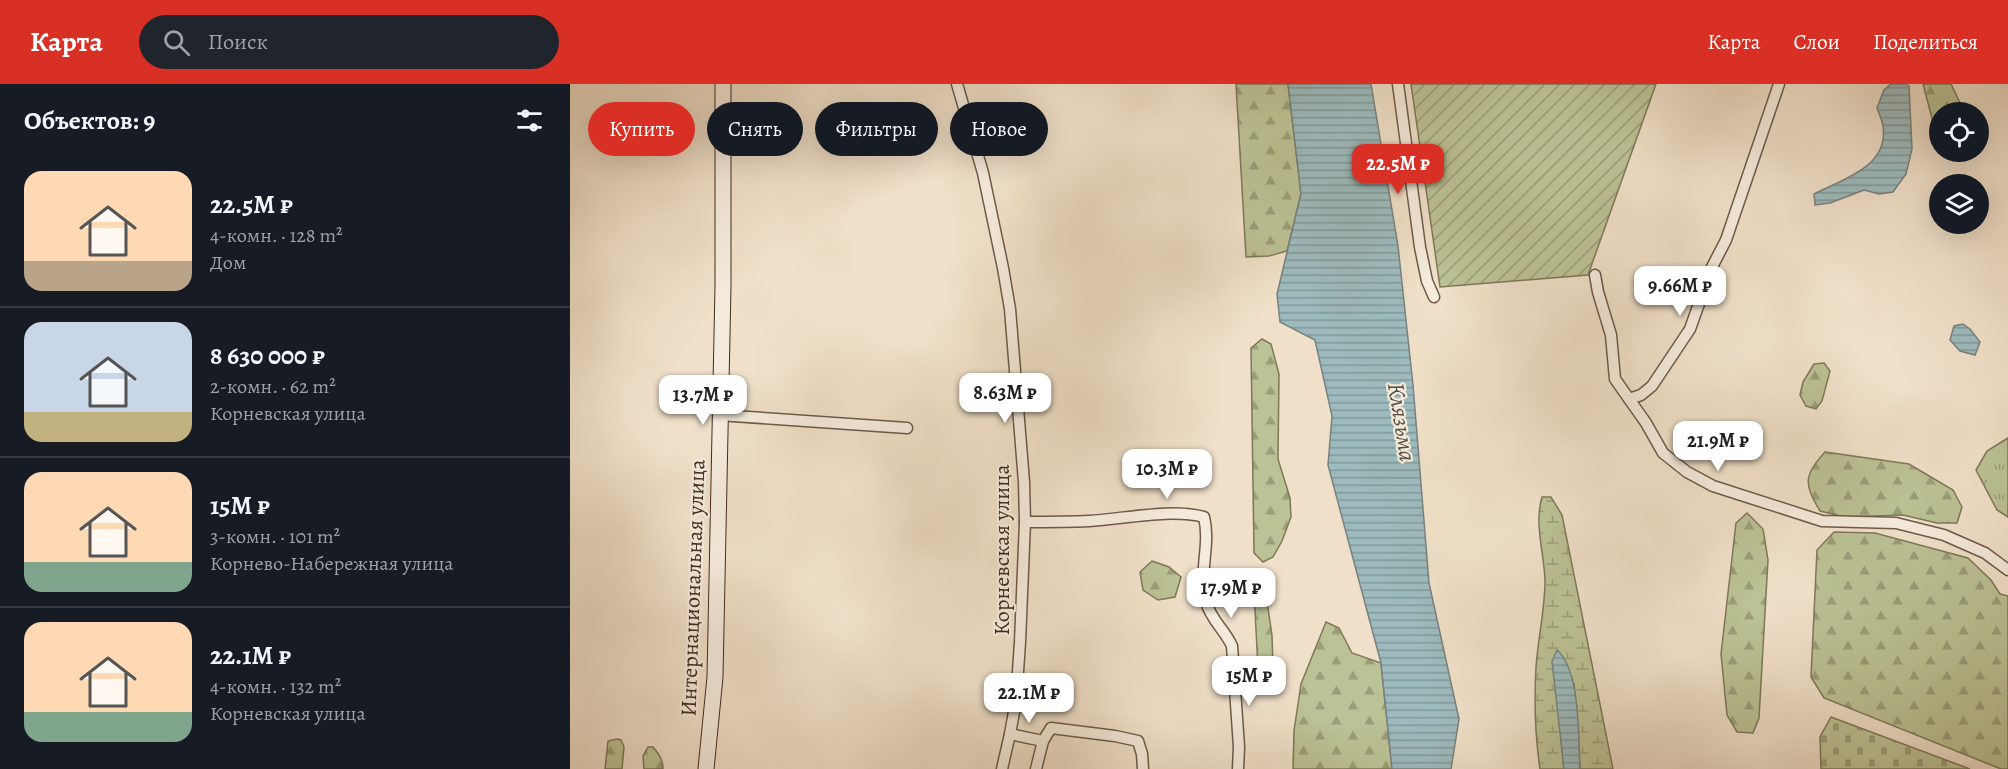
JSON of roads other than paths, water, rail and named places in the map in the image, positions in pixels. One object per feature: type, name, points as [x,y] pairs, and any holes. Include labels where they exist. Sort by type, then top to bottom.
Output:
[{"type":"street","name":"Интернациональная улица","points":[[706,769],[715,676],[723,274],[723,84]]},
{"type":"street","name":"Корневская улица","points":[[957,84],[983,173],[1009,305],[1024,482],[1020,642],[1016,701],[1002,769]]},
{"type":"street","points":[[1398,84],[1420,247],[1427,281],[1434,297]]},
{"type":"street","points":[[1629,399],[1641,395],[1652,386],[1690,329],[1712,267],[1726,240],[1779,84]]},
{"type":"street","points":[[1595,275],[1611,335],[1615,379],[1646,423],[1663,453],[1687,472],[1713,486],[1822,521],[1896,523],[1944,535],[1984,553],[2008,570]]},
{"type":"street","points":[[719,415],[907,428]]},
{"type":"street","points":[[1024,522],[1089,521],[1175,514],[1193,514],[1204,517],[1206,527],[1202,576],[1206,601],[1213,621],[1228,637],[1232,646],[1239,747],[1238,769]]},
{"type":"street","points":[[1036,769],[1042,741],[1051,728],[1138,741],[1143,769]]},
{"type":"street","points":[[1010,734],[1042,741]]},
{"type":"water","name":"Клязьма","points":[[1288,84],[1371,84],[1398,246],[1413,385],[1429,583],[1459,719],[1451,769],[1392,769],[1381,663],[1328,465],[1332,416],[1315,340],[1280,322],[1277,294],[1301,194]]},
{"type":"water","points":[[1891,84],[1909,86],[1912,149],[1906,174],[1893,192],[1879,194],[1864,190],[1830,203],[1815,205],[1814,194],[1862,170],[1879,152],[1883,140],[1883,126],[1877,108],[1884,90]]},
{"type":"water","points":[[1963,324],[1980,342],[1975,355],[1960,351],[1950,340],[1954,326]]},
{"type":"water","points":[[1557,650],[1565,660],[1574,688],[1580,769],[1564,769],[1552,661]]}]
